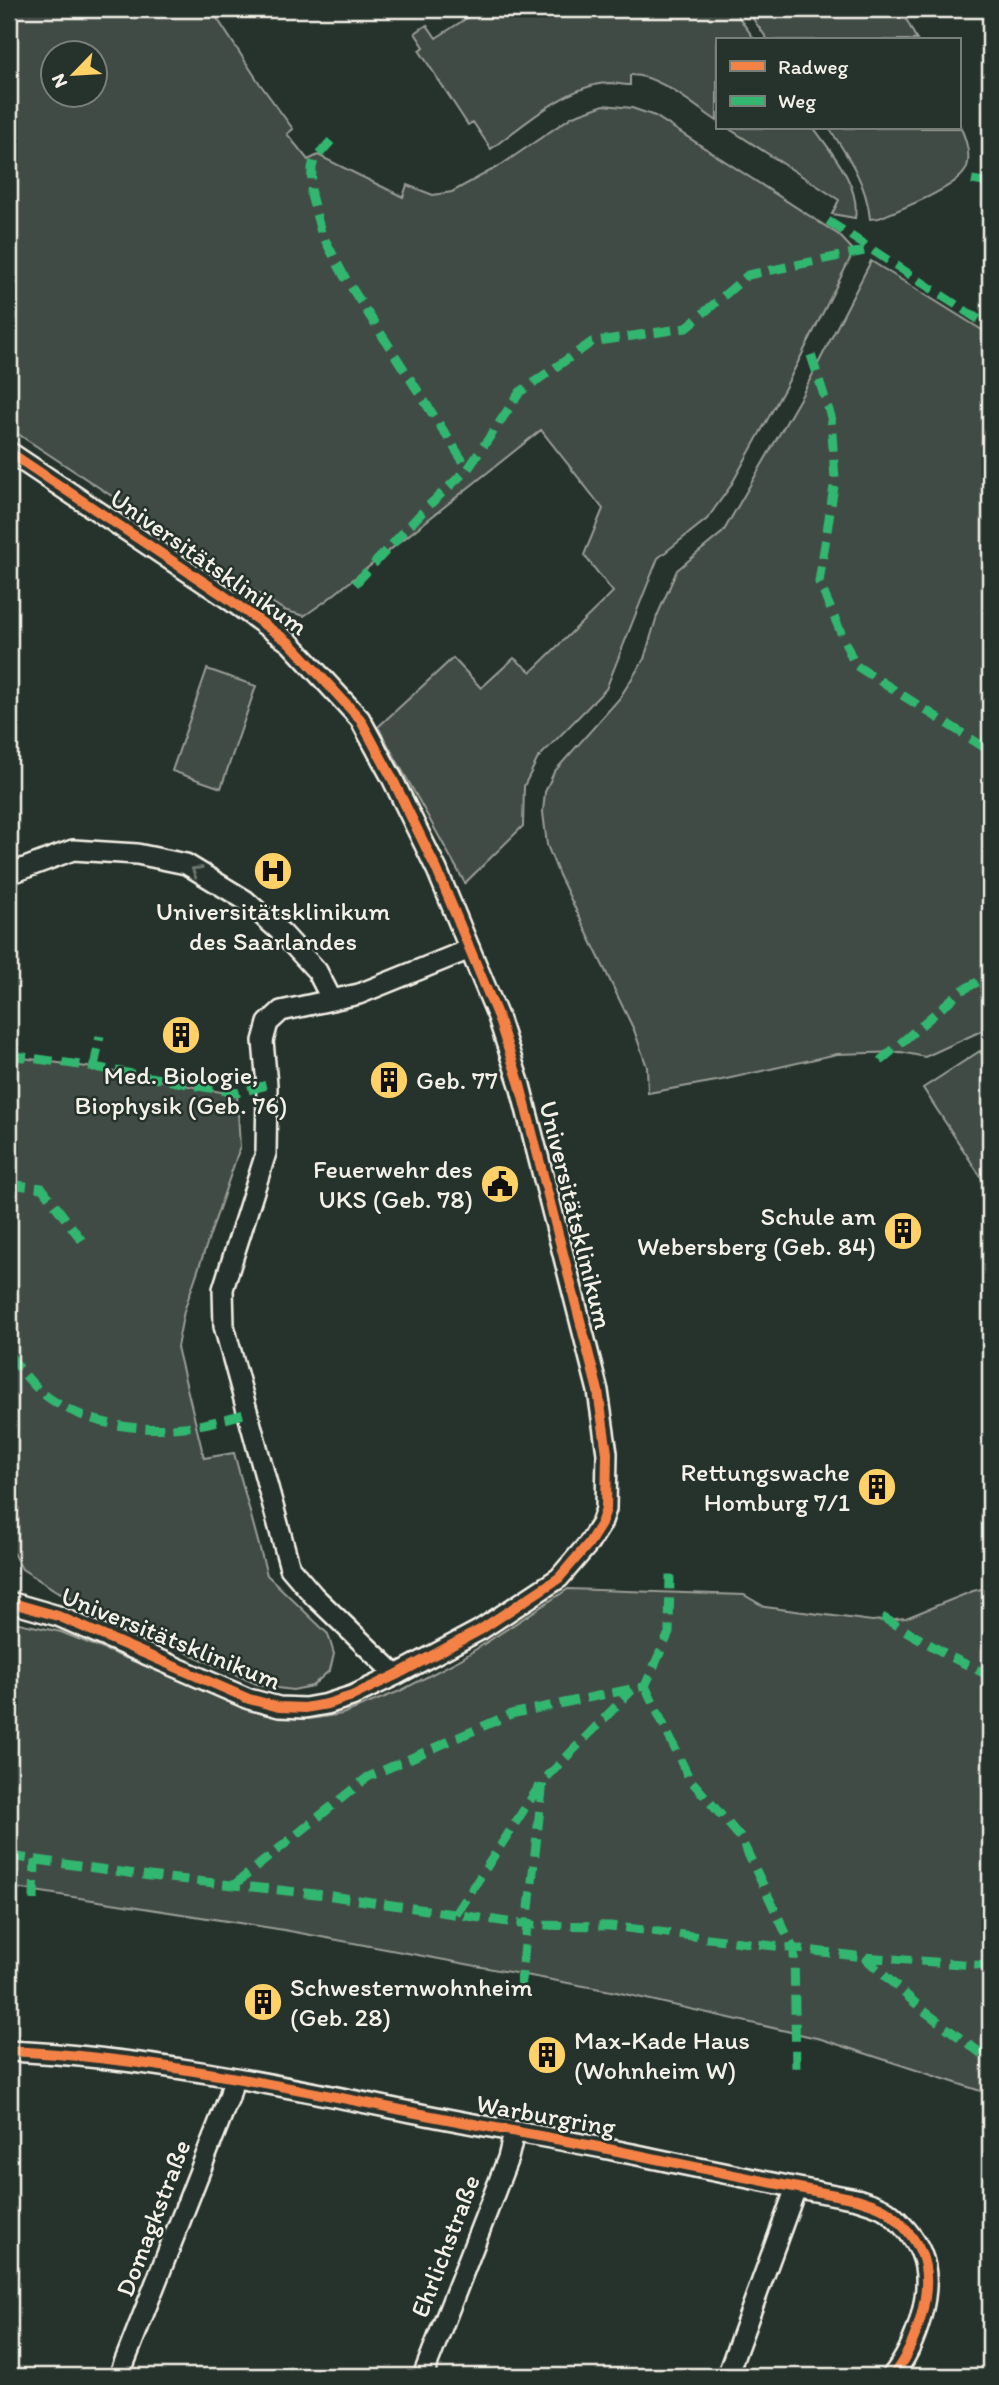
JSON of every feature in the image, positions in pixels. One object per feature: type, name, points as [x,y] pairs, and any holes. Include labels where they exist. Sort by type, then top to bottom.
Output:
[{"type":"street","name":"Universitätsklinikum","points":[[9,452],[290,643],[360,719],[437,870],[498,1017],[520,1085],[598,1391],[607,1453],[606,1509],[601,1524],[589,1543],[559,1578],[480,1630],[396,1675],[352,1696],[327,1704],[305,1708],[279,1707],[249,1699],[58,1616],[9,1602]]},
{"type":"street","points":[[9,874],[73,850],[137,855],[186,864],[244,900],[283,934],[317,971],[332,1000]]},
{"type":"street","points":[[396,1675],[314,1596],[290,1568],[224,1326],[223,1289],[266,1153],[267,1085],[263,1041],[268,1023],[281,1011],[359,993],[470,949]]},
{"type":"street","name":"Warburgring","points":[[9,2051],[145,2064],[234,2078],[857,2199],[886,2210],[905,2228],[922,2254],[926,2280],[925,2305],[900,2367],[892,2376]]},
{"type":"street","name":"Domagkstraße","points":[[119,2376],[234,2078]]},
{"type":"street","name":"Ehrlichstraße","points":[[423,2376],[508,2158],[514,2133]]},
{"type":"street","points":[[727,2376],[796,2188]]},
{"type":"shaded area","points":[[9,9],[211,9],[293,129],[287,134],[308,160],[318,155],[403,197],[407,185],[433,195],[452,192],[501,165],[573,116],[604,105],[632,108],[655,116],[839,235],[854,251],[786,386],[730,487],[707,519],[658,558],[606,689],[538,758],[524,786],[523,826],[465,883],[378,727],[453,658],[481,688],[514,658],[531,672],[613,592],[584,555],[603,509],[541,430],[327,600],[304,616],[284,610],[9,428]]},
{"type":"shaded area","points":[[481,9],[733,9],[754,38],[716,38],[716,120],[664,85],[641,76],[630,75],[630,85],[608,83],[577,91],[546,108],[491,149],[473,122],[468,125],[419,50],[424,47],[415,33],[427,25],[436,38]]},
{"type":"shaded area","points":[[746,9],[901,9],[916,38],[767,38]]},
{"type":"shaded area","points":[[960,126],[968,154],[965,171],[950,185],[879,218],[870,219],[861,182],[830,130],[960,130]]},
{"type":"shaded area","points":[[731,130],[815,130],[849,182],[856,206],[855,218],[832,214],[839,200]]},
{"type":"shaded area","points":[[871,261],[990,335],[990,1027],[925,1057],[901,1052],[837,1054],[722,1080],[648,1093],[647,1067],[634,1030],[547,845],[543,812],[545,792],[554,772],[619,699],[644,659],[657,616],[677,570],[723,532],[802,395]]},
{"type":"shaded area","points":[[207,669],[256,686],[221,788],[172,771]]},
{"type":"shaded area","points":[[980,1051],[990,1067],[990,1191],[923,1088]]},
{"type":"shaded area","points":[[9,1056],[94,1068],[237,1095],[240,1147],[184,1311],[177,1347],[204,1458],[234,1453],[267,1575],[328,1634],[334,1654],[330,1670],[312,1686],[293,1690],[261,1686],[183,1651],[55,1590],[22,1569],[9,1546]]},
{"type":"shaded area","points":[[990,1587],[990,2094],[821,2039],[616,1992],[284,1930],[9,1887],[9,1621],[61,1632],[247,1707],[287,1717],[310,1719],[342,1714],[400,1691],[461,1659],[568,1589],[744,1595],[765,1607],[872,1621],[906,1618],[973,1591]]},
{"type":"marked path","points":[[331,141],[314,160],[312,168],[311,195],[321,232],[344,276],[468,469]]},
{"type":"marked path","points":[[972,180],[990,183]]},
{"type":"marked path","points":[[828,221],[990,327]]},
{"type":"marked path","points":[[355,584],[426,508],[468,469],[520,392],[592,342],[686,328],[748,275],[864,251]]},
{"type":"marked path","points":[[811,355],[831,417],[835,480],[819,582],[855,665],[990,751]]},
{"type":"marked path","points":[[880,1061],[961,991],[990,975]]},
{"type":"marked path","points":[[94,1067],[100,1036]]},
{"type":"marked path","points":[[9,1055],[94,1067],[237,1093],[267,1085]]},
{"type":"marked path","points":[[9,1184],[42,1188],[86,1246]]},
{"type":"marked path","points":[[9,1354],[43,1394],[80,1415],[114,1425],[184,1427],[248,1413]]},
{"type":"marked path","points":[[234,1885],[368,1777],[511,1714],[645,1686],[669,1633],[670,1575]]},
{"type":"marked path","points":[[882,1617],[990,1676]]},
{"type":"marked path","points":[[645,1686],[689,1778],[740,1837],[794,1950],[796,2071]]},
{"type":"marked path","points":[[520,1990],[543,1781],[632,1690]]},
{"type":"marked path","points":[[456,1914],[540,1785]]},
{"type":"marked path","points":[[9,1856],[150,1876],[325,1895],[528,1925],[610,1926],[864,1957],[990,1966]]},
{"type":"marked path","points":[[34,1900],[35,1860]]},
{"type":"marked path","points":[[864,1957],[924,2011],[990,2060]]},
{"type":"cycle path","points":[[9,452],[290,643],[360,719],[437,870],[498,1017],[520,1085],[598,1391],[607,1453],[606,1509],[601,1524],[589,1543],[559,1578],[480,1630],[396,1675],[352,1696],[327,1704],[305,1708],[279,1707],[249,1699],[58,1616],[9,1602]]},
{"type":"cycle path","points":[[9,2051],[110,2059],[261,2082],[608,2149],[872,2204],[887,2211],[907,2230],[921,2253],[925,2267],[926,2283],[921,2318],[908,2350],[892,2376]]},
{"type":"place","name":"Universitätsklinikum des Saarlandes","points":[[273,871]]},
{"type":"place","name":"Med. Biologie, Biophysik (Geb. 76)","points":[[181,1035]]},
{"type":"place","name":"Geb. 77","points":[[389,1080]]},
{"type":"place","name":"Feuerwehr des UKS (Geb. 78)","points":[[500,1184]]},
{"type":"place","name":"Schule am Webersberg (Geb. 84)","points":[[903,1231]]},
{"type":"place","name":"Rettungswache Homburg 7/1","points":[[877,1487]]},
{"type":"place","name":"Schwesternwohnheim (Geb. 28)","points":[[263,2002]]},
{"type":"place","name":"Max-Kade Haus (Wohnheim W)","points":[[547,2055]]}]
